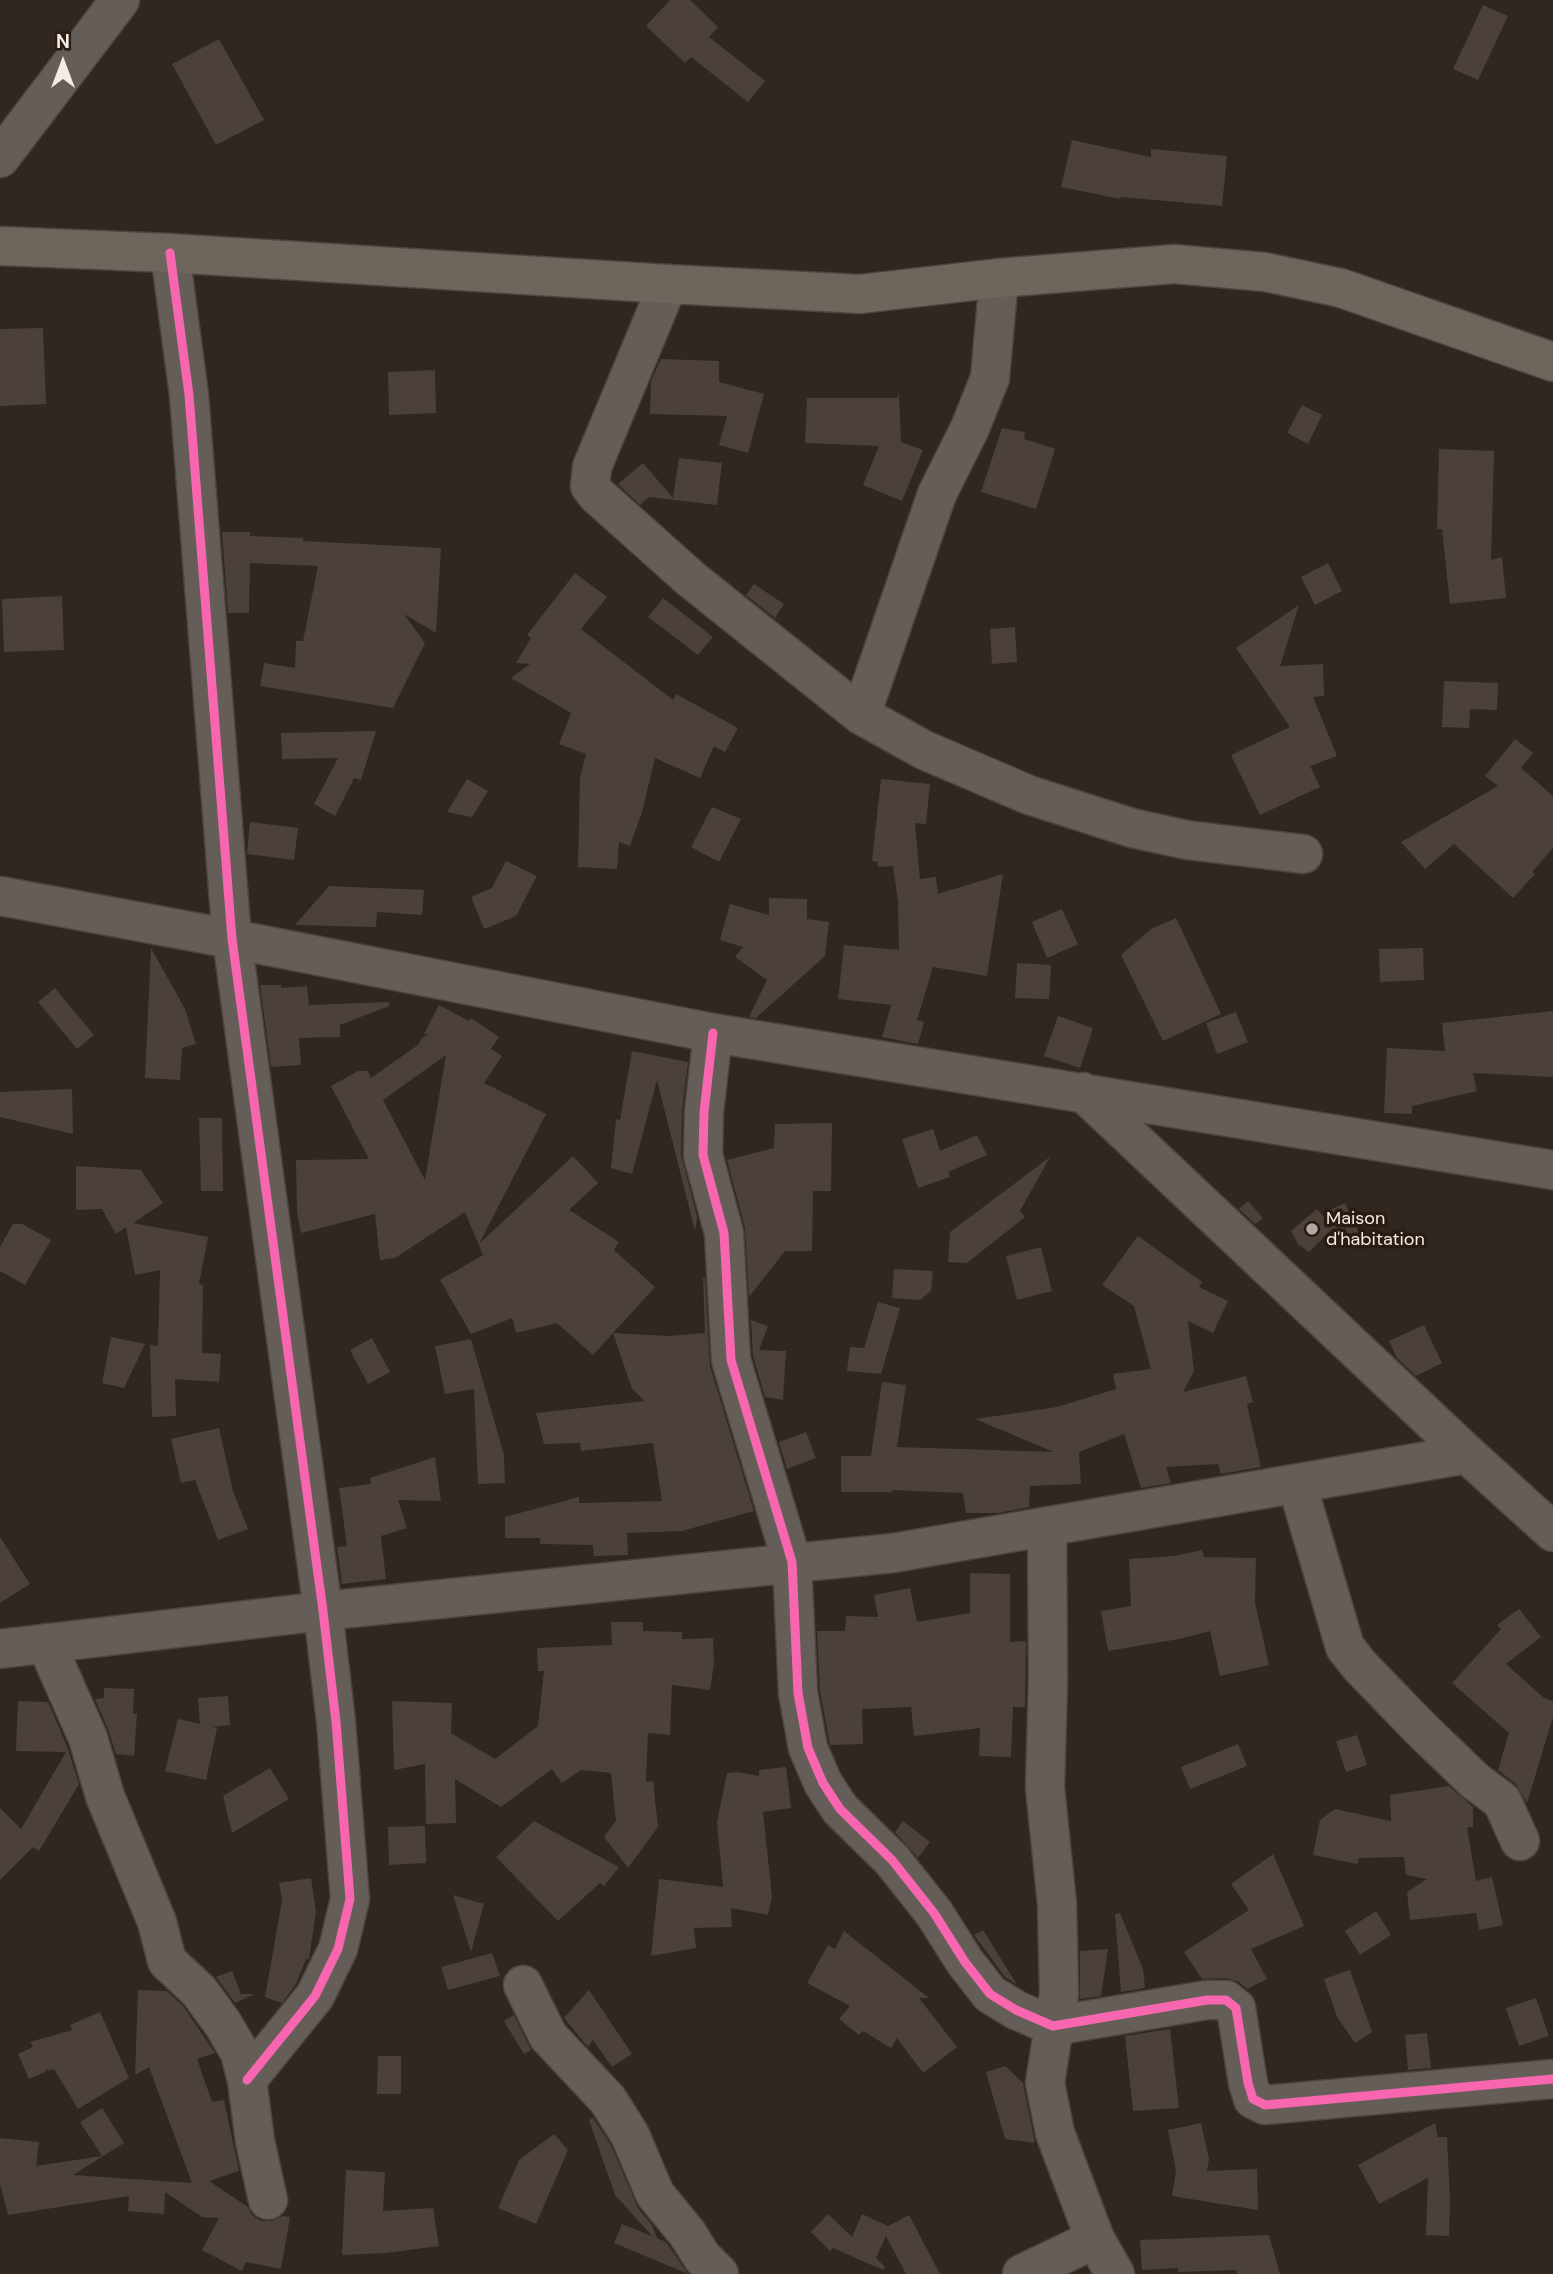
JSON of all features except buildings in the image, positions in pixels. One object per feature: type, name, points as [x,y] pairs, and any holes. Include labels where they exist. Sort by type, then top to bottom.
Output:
[{"type":"main road","points":[[0,246],[170,253],[668,284],[860,293],[999,278],[1174,264],[1265,272],[1341,288],[1553,362]]},
{"type":"street","points":[[0,158],[120,0]]},
{"type":"street","points":[[170,253],[189,395],[232,939],[323,1611],[336,1722],[350,1899],[338,1949],[315,1996],[247,2080]]},
{"type":"street","points":[[861,715],[937,494],[970,428],[990,378],[999,278]]},
{"type":"street","points":[[668,284],[592,467],[590,486],[597,495],[691,579],[861,715],[924,750],[1029,795],[1132,828],[1187,840],[1303,854]]},
{"type":"street","points":[[0,896],[713,1033],[1553,1170]]},
{"type":"street","points":[[713,1033],[704,1112],[703,1155],[724,1233],[731,1360],[792,1562],[798,1693],[808,1748],[823,1783],[840,1808],[901,1871],[934,1913],[965,1962],[990,1994],[1016,2010],[1053,2026],[1207,2000],[1226,2000],[1236,2008],[1253,2099],[1265,2105],[1553,2079]]},
{"type":"street","points":[[1083,1093],[1553,1532]]},
{"type":"street","points":[[0,1649],[323,1611],[893,1553],[1467,1454]]},
{"type":"street","points":[[1297,1484],[1345,1647],[1420,1728],[1475,1781],[1502,1801],[1520,1841]]},
{"type":"street","points":[[1047,1526],[1048,1681],[1045,1788],[1057,1904],[1059,1994],[1045,2084],[1055,2133],[1095,2239],[1115,2274]]},
{"type":"street","points":[[46,1643],[88,1738],[105,1796],[157,1922],[167,1961],[200,1991],[240,2053],[268,2200]]},
{"type":"street","points":[[523,1985],[548,2036],[608,2100],[630,2135],[655,2194],[687,2234],[702,2258],[719,2274]]},
{"type":"street","points":[[1022,2274],[1095,2239]]},
{"type":"cycle path","points":[[170,253],[189,395],[232,939],[323,1611],[336,1722],[350,1899],[338,1949],[315,1996],[247,2080]]},
{"type":"cycle path","points":[[713,1033],[704,1112],[703,1155],[724,1233],[731,1360],[792,1562],[798,1693],[808,1748],[823,1783],[840,1809],[892,1860],[934,1913],[965,1962],[990,1994],[1016,2010],[1053,2026],[1207,2000],[1226,2000],[1236,2008],[1253,2099],[1265,2105],[1553,2079]]},
{"type":"place","name":"Maison d'habitation","points":[[1312,1229]]}]
